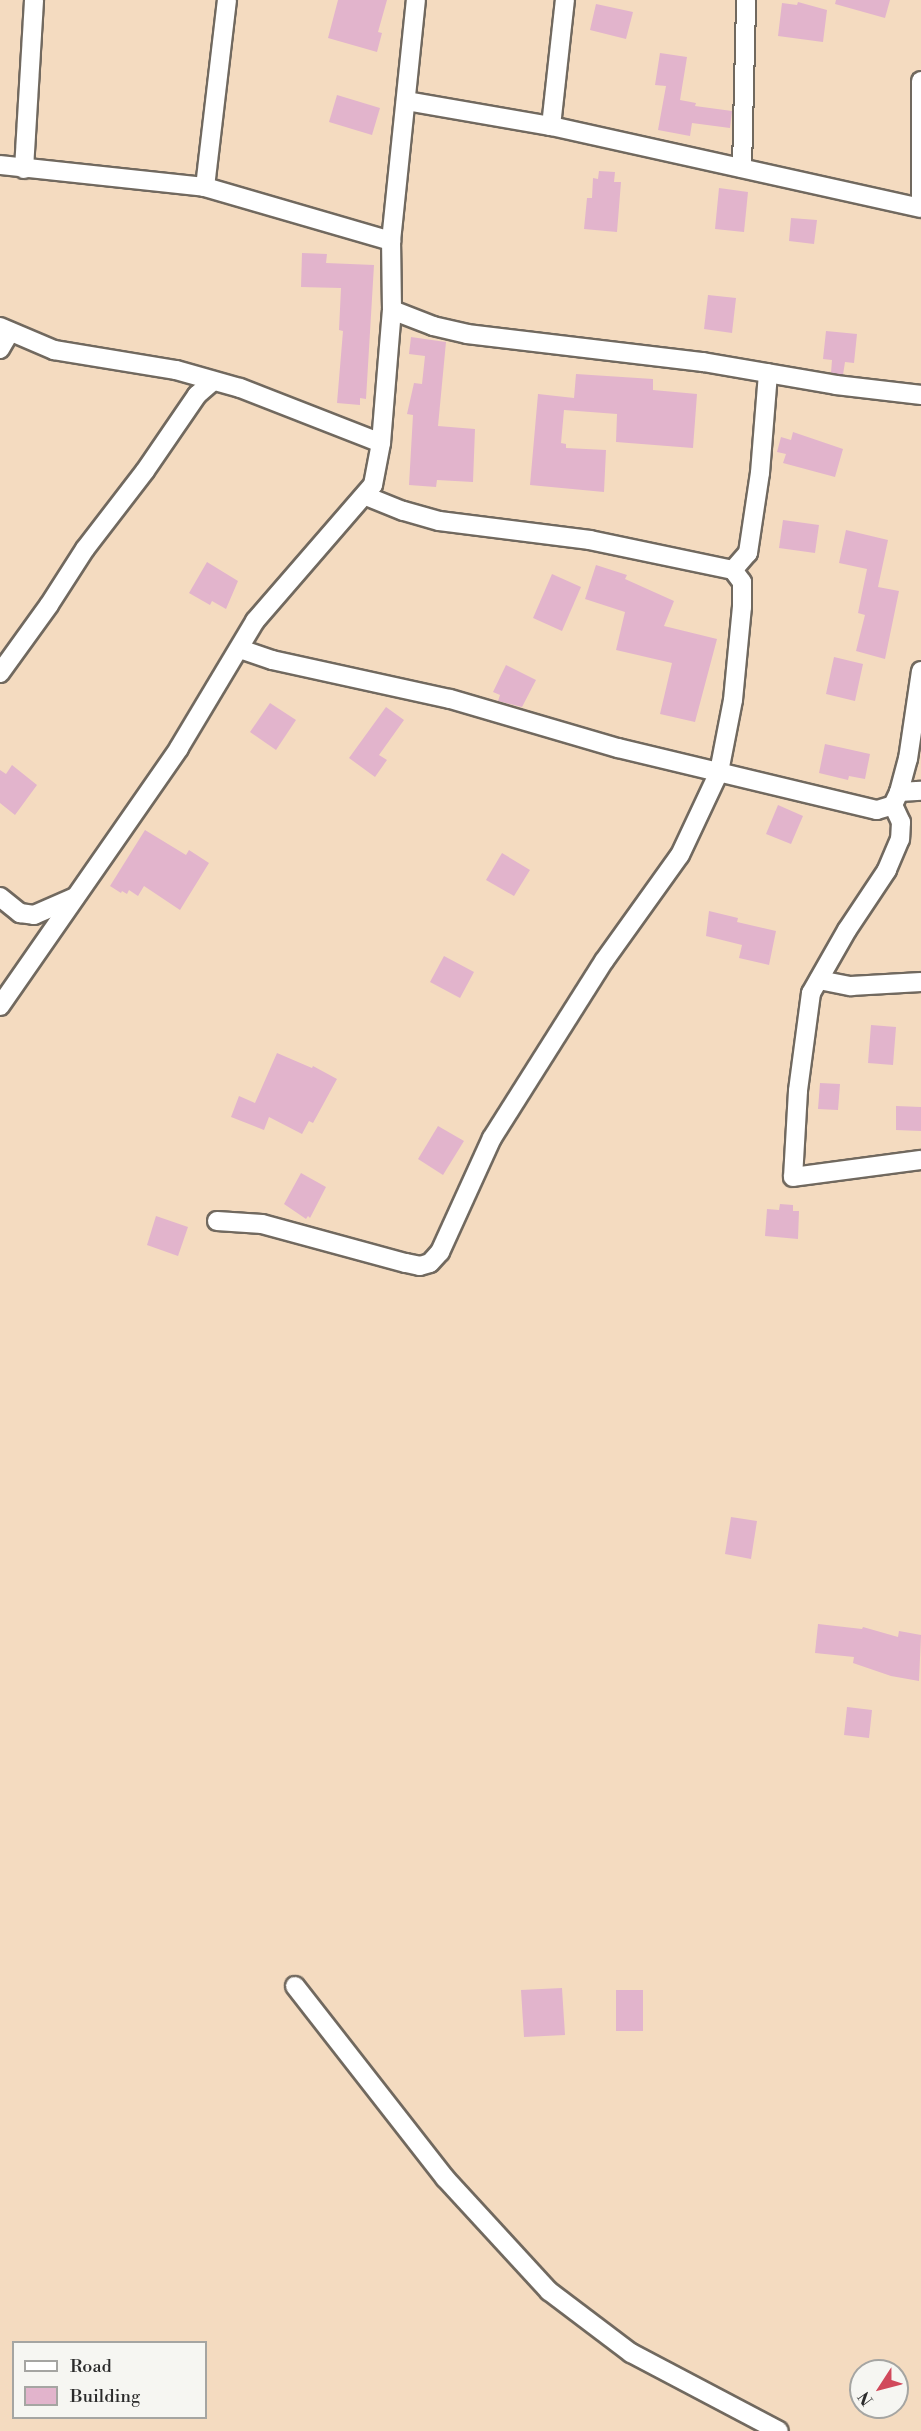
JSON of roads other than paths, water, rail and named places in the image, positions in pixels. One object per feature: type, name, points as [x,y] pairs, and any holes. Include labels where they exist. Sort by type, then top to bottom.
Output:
[{"type":"street","points":[[24,169],[34,0]]},
{"type":"street","points":[[204,187],[227,0]]},
{"type":"street","points":[[0,1006],[179,748],[255,621],[366,496],[373,484],[381,443],[392,310],[391,241],[416,0]]},
{"type":"street","points":[[551,126],[565,0]]},
{"type":"street","points":[[742,168],[746,0]]},
{"type":"street","points":[[406,101],[551,126],[921,207],[921,81]]},
{"type":"street","points":[[0,165],[204,187],[391,241]]},
{"type":"street","points":[[392,310],[433,326],[467,334],[703,362],[836,385],[921,395]]},
{"type":"street","points":[[0,349],[5,329],[54,350],[141,363],[240,388],[381,443]]},
{"type":"street","points":[[733,570],[748,554],[760,473],[768,373]]},
{"type":"street","points":[[0,673],[50,605],[85,549],[145,471],[197,395],[213,381]]},
{"type":"street","points":[[217,1221],[262,1224],[406,1263],[420,1266],[429,1263],[440,1252],[492,1138],[510,1107],[604,961],[680,855],[719,772],[733,700],[743,599],[742,582],[733,570],[590,540],[439,521],[403,512],[366,496]]},
{"type":"street","points":[[240,649],[272,660],[450,699],[618,748],[877,810],[896,798],[921,791]]},
{"type":"street","points":[[921,671],[908,759],[896,798],[901,822],[900,839],[887,870],[847,930],[811,993],[806,1022],[792,1177],[921,1160]]},
{"type":"street","points":[[0,897],[20,913],[34,915],[76,896]]},
{"type":"street","points":[[819,980],[851,986],[921,982]]},
{"type":"street","points":[[295,1986],[445,2178],[549,2290],[631,2353],[779,2431]]}]
